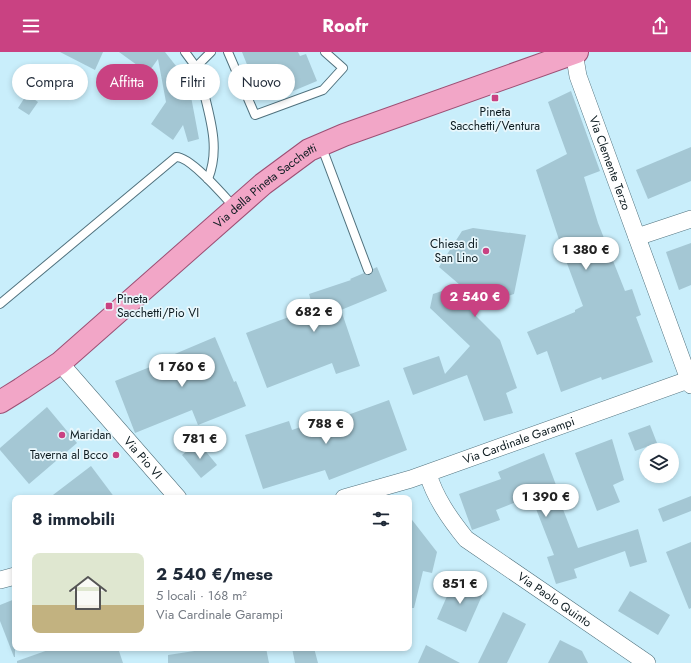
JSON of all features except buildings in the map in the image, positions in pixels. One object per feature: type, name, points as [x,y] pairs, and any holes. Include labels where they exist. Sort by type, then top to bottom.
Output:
[{"type":"main road","name":"Via della Pineta Sacchetti","points":[[0,402],[60,363],[235,208],[281,170],[320,144],[575,52]]},
{"type":"street","name":"Via Clemente Terzo","points":[[575,52],[578,76],[690,381]]},
{"type":"street","points":[[637,237],[691,218]]},
{"type":"street","name":"Via Pio VI","points":[[60,363],[175,495]]},
{"type":"street","name":"Via Cardinale Garampi","points":[[354,495],[428,474],[690,381]]},
{"type":"street","name":"Via Paolo Quinto","points":[[428,474],[439,500],[449,517],[466,539],[647,663]]},
{"type":"street","points":[[0,580],[12,577]]},
{"type":"lane","points":[[185,52],[194,64]]},
{"type":"lane","points":[[199,64],[211,52]]},
{"type":"lane","points":[[228,52],[255,115],[323,90],[343,68],[325,52]]},
{"type":"lane","points":[[204,100],[215,144],[214,161],[208,179]]},
{"type":"lane","points":[[320,144],[368,270]]},
{"type":"lane","points":[[0,304],[174,158],[183,158],[208,179],[235,208]]},
{"type":"place","name":"Pineta Sacchetti/Ventura","points":[[495,98]]},
{"type":"place","name":"Chiesa di San Lino","points":[[486,251]]},
{"type":"place","name":"Pineta Sacchetti/Pio VI","points":[[109,306]]},
{"type":"place","name":"Maridan","points":[[62,435]]},
{"type":"place","name":"Taverna al Bcco","points":[[116,455]]}]
